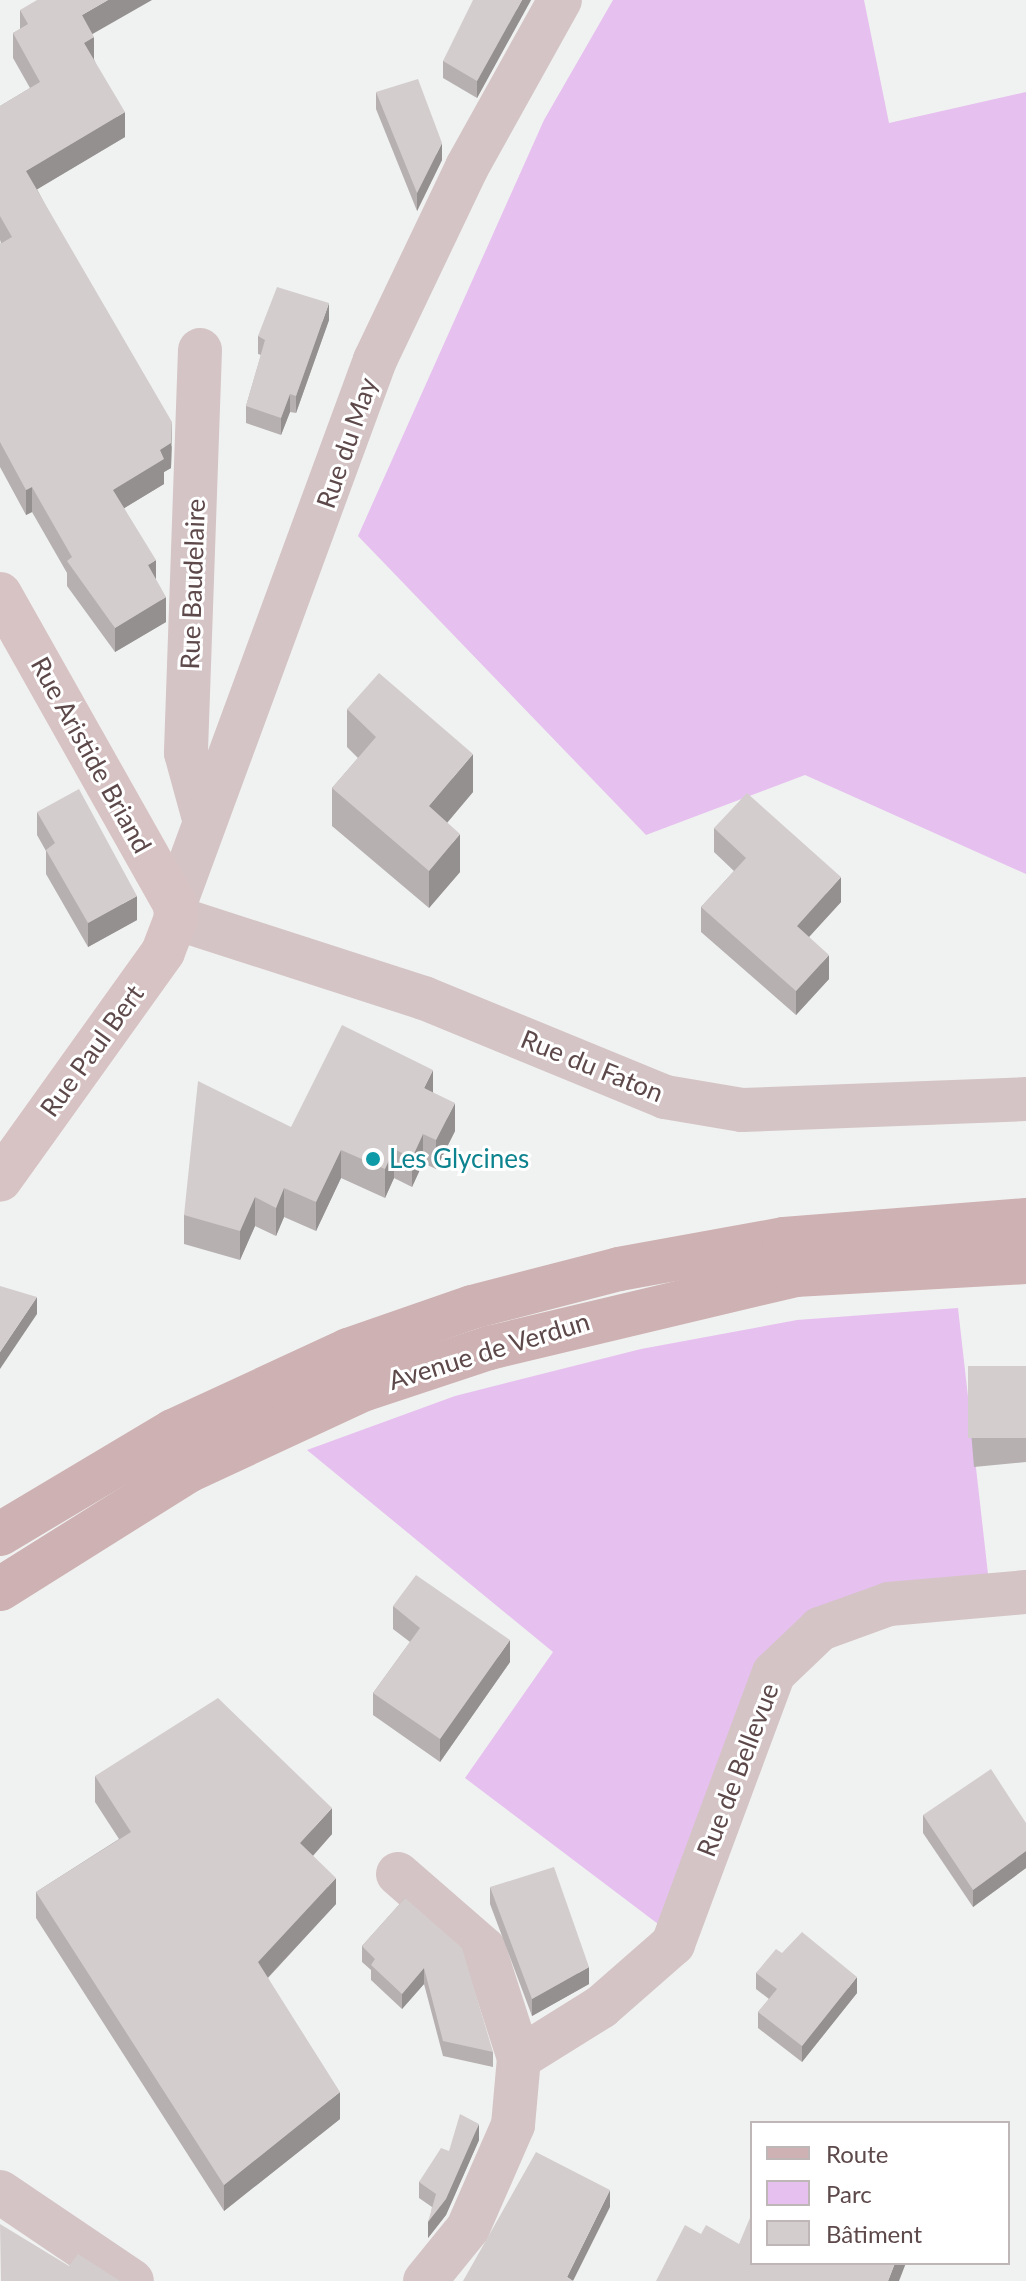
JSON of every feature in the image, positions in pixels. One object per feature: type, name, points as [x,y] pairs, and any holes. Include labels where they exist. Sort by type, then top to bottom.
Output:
[{"type":"main road","name":"Rue Aristide Briand","points":[[0,594],[175,911]]},
{"type":"main road","name":"Rue Paul Bert","points":[[0,1180],[142,984],[175,911]]},
{"type":"main road","name":"Avenue de Verdun","points":[[0,1534],[173,1431],[348,1350],[472,1307],[619,1269],[784,1239],[1026,1220]]},
{"type":"main road","name":"Avenue de Verdun","points":[[0,1589],[188,1471],[365,1389],[489,1348],[795,1275],[1026,1262]]},
{"type":"street","name":"Rue du May","points":[[175,911],[203,815],[313,541],[375,360],[467,167],[560,0]]},
{"type":"street","name":"Rue Baudelaire","points":[[200,350],[186,753],[203,815]]},
{"type":"street","name":"Rue du Faton","points":[[175,911],[424,998],[665,1097],[742,1110],[1026,1099]]},
{"type":"street","name":"Rue de Bellevue","points":[[519,2058],[601,2007],[673,1944],[774,1673],[820,1629],[889,1604],[1026,1592]]},
{"type":"street","points":[[398,1874],[484,1949],[519,2058],[513,2125],[468,2228],[425,2281]]},
{"type":"street","points":[[0,2192],[132,2281]]},
{"type":"green space","points":[[613,0],[864,0],[889,123],[1026,92],[1026,874],[805,775],[646,835],[358,536],[544,120]]},
{"type":"green space","points":[[958,1308],[988,1574],[791,1629],[662,1927],[465,1778],[553,1652],[307,1450],[455,1396],[641,1349],[797,1320]]},
{"type":"building","points":[[37,0],[108,0],[82,15],[94,37],[84,43],[125,112],[26,171],[172,422],[171,443],[160,450],[164,459],[113,490],[156,560],[148,565],[166,597],[115,628],[67,561],[72,557],[32,487],[26,490],[0,442],[0,244],[12,237],[0,216],[0,106],[40,82],[13,33],[28,24],[20,10]]},
{"type":"building","points":[[473,0],[522,0],[477,81],[443,61]]},
{"type":"building","points":[[418,79],[442,143],[417,193],[376,92]]},
{"type":"building","points":[[277,287],[329,303],[296,396],[290,394],[281,418],[246,406],[265,340],[258,336]]},
{"type":"building","points":[[379,673],[473,754],[429,806],[460,834],[429,871],[332,788],[376,737],[347,709]]},
{"type":"building","points":[[79,789],[137,896],[88,923],[46,850],[55,843],[37,812]]},
{"type":"building","points":[[747,793],[841,877],[797,926],[829,955],[796,991],[701,907],[746,858],[714,828]]},
{"type":"building","name":"Les Glycines","points":[[342,1025],[433,1070],[424,1088],[455,1103],[436,1140],[423,1134],[412,1158],[394,1149],[385,1169],[341,1150],[316,1202],[284,1188],[276,1208],[255,1197],[240,1231],[184,1215],[198,1081],[291,1127]]},
{"type":"building","points":[[0,1286],[37,1297],[0,1352]]},
{"type":"building","points":[[968,1366],[1026,1366],[1026,1438],[968,1438]]},
{"type":"building","points":[[416,1575],[510,1640],[440,1739],[373,1693],[420,1628],[393,1606]]},
{"type":"building","points":[[218,1698],[332,1808],[300,1843],[336,1878],[258,1962],[340,2092],[224,2185],[36,1892],[131,1832],[95,1776]]},
{"type":"building","points":[[991,1769],[1026,1823],[1026,1851],[973,1890],[923,1815]]},
{"type":"building","points":[[554,1867],[589,1967],[532,1999],[490,1887]]},
{"type":"building","points":[[405,1898],[462,1948],[493,2052],[443,2041],[424,1968],[402,1994],[371,1965],[375,1959],[362,1946]]},
{"type":"building","points":[[802,1932],[857,1977],[802,2046],[758,2012],[777,1989],[756,1973],[776,1949],[782,1953]]},
{"type":"building","points":[[460,2114],[479,2124],[446,2199],[428,2222],[436,2194],[419,2182],[441,2148],[449,2151]]},
{"type":"building","points":[[536,2152],[610,2190],[567,2277],[573,2281],[463,2281]]},
{"type":"building","points":[[750,2218],[750,2265],[894,2265],[888,2281],[656,2281],[685,2225],[701,2234],[706,2225],[739,2244]]},
{"type":"building","points":[[0,2224],[69,2266],[78,2254],[120,2281],[1,2281]]},
{"type":"place","name":"Les Glycines","points":[[373,1159]]}]
